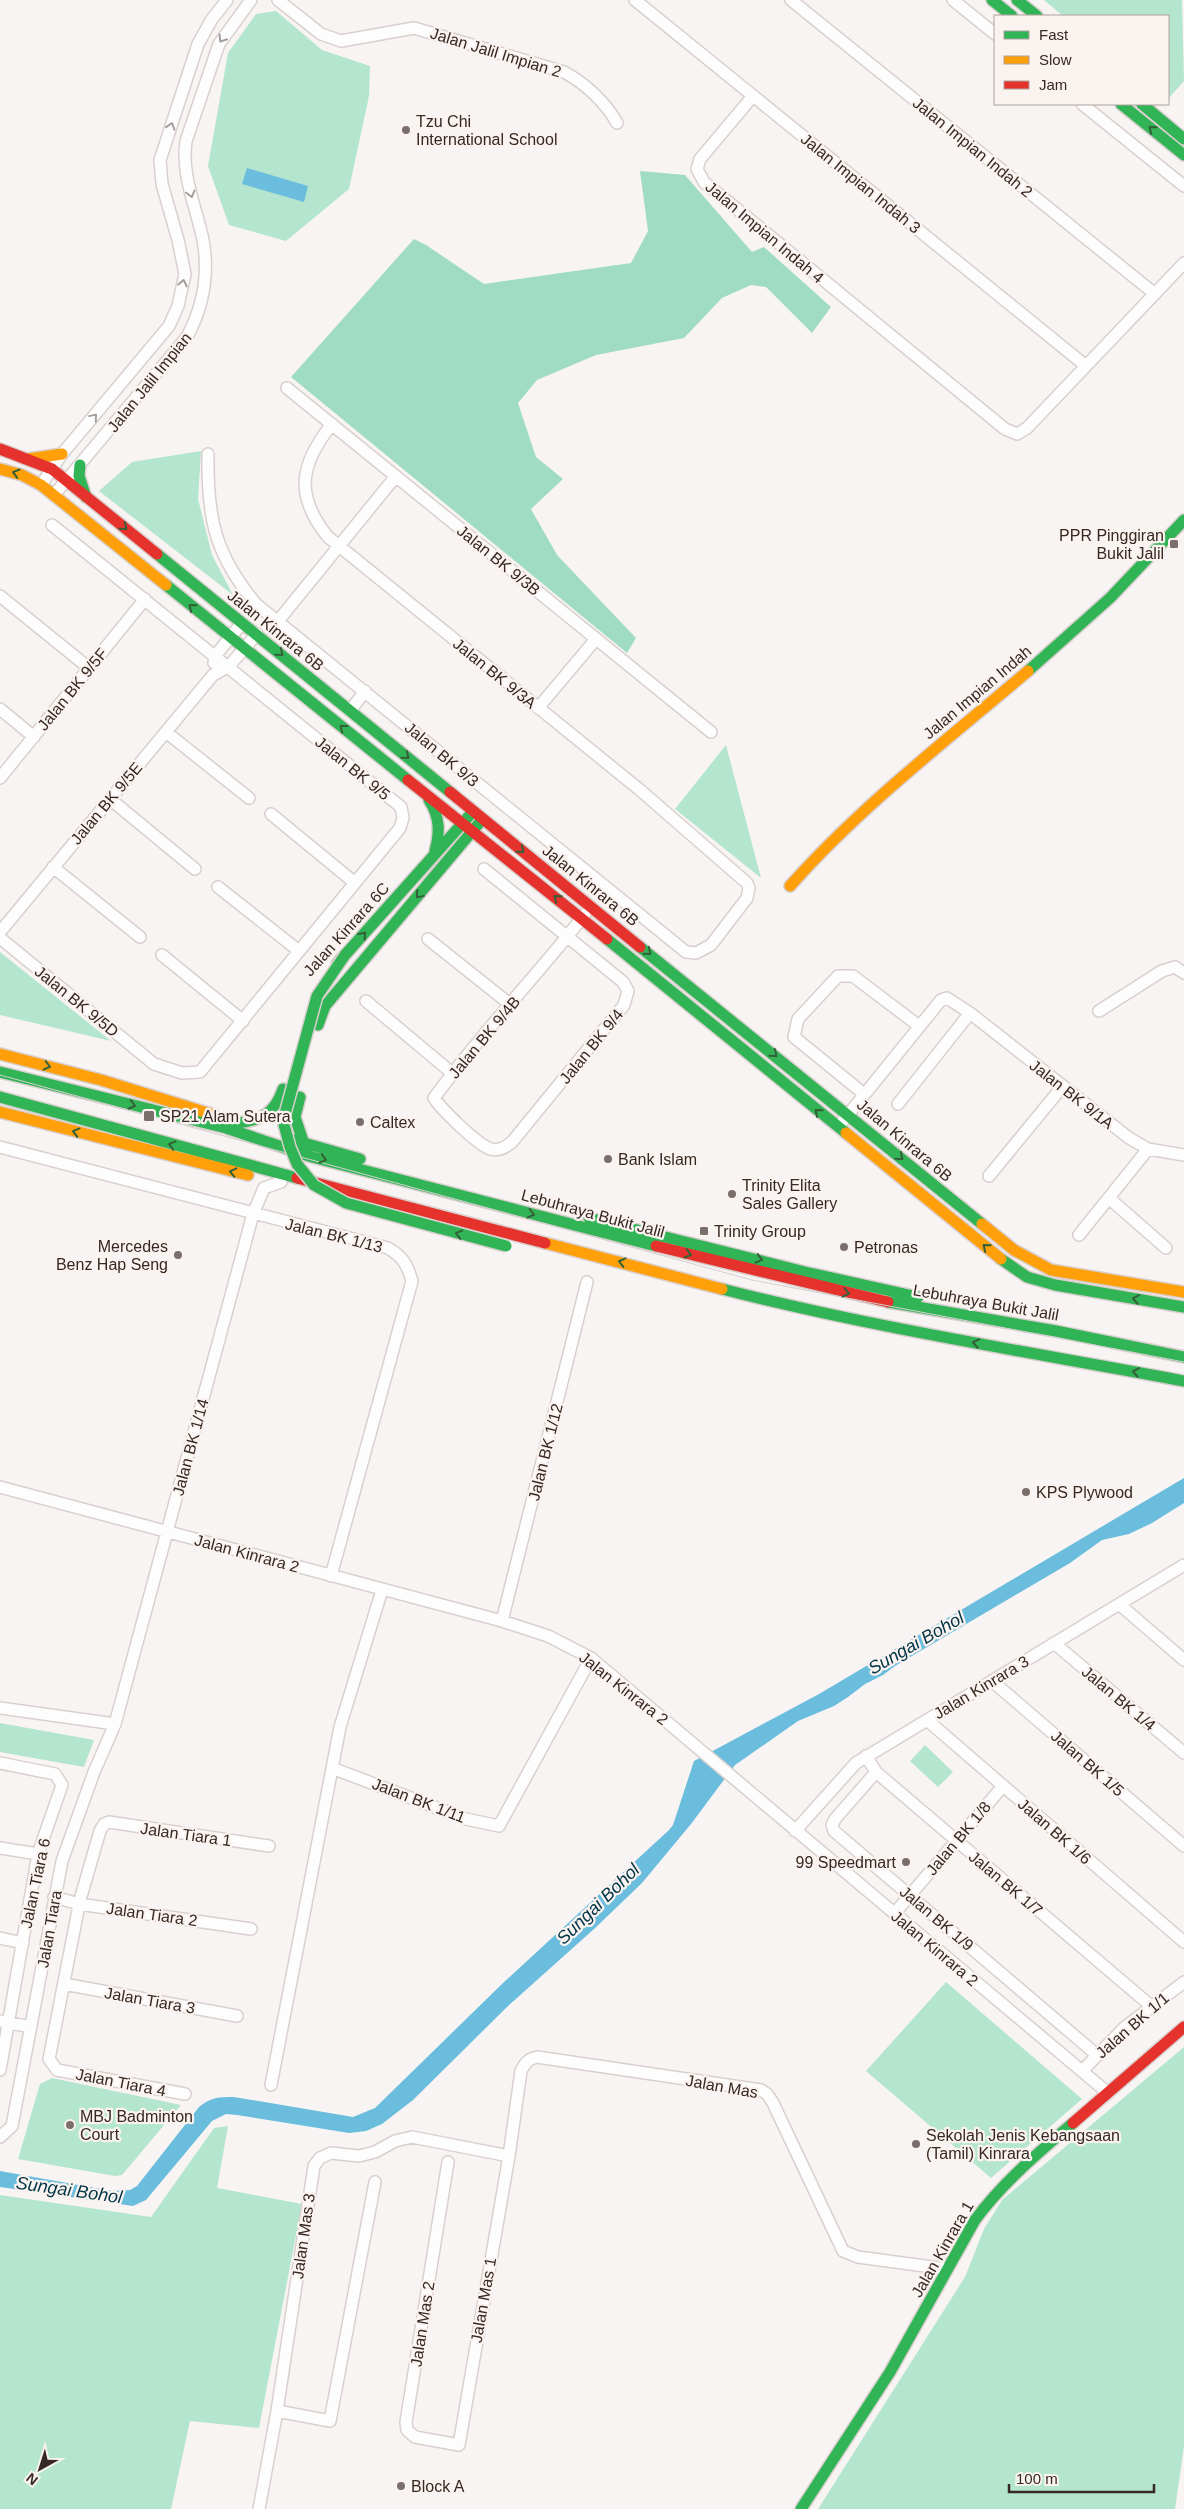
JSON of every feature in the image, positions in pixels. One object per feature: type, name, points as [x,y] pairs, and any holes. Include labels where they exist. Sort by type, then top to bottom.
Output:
[{"type":"main road","points":[[992,0],[1011,15]]},
{"type":"main road","points":[[1017,0],[1036,15]]},
{"type":"main road","points":[[1122,105],[1184,154]]},
{"type":"main road","points":[[1143,105],[1184,139]]},
{"type":"main road","name":"Jalan Kinrara 6B","points":[[0,450],[52,469],[1014,1250],[1051,1270],[1184,1292]]},
{"type":"main road","points":[[28,459],[62,454]]},
{"type":"main road","points":[[80,465],[80,476],[86,497]]},
{"type":"main road","name":"Jalan Kinrara 6B","points":[[0,469],[22,474],[54,495],[582,918],[837,1128],[995,1254],[1027,1277],[1055,1286],[1184,1307]]},
{"type":"main road","name":"Jalan Impian Indah","points":[[790,886],[818,853],[908,772],[1079,626],[1168,539],[1184,520]]},
{"type":"main road","points":[[423,791],[439,816],[440,836],[434,856]]},
{"type":"main road","name":"Jalan Kinrara 6C","points":[[238,1123],[258,1120],[276,1108],[304,1006],[312,991],[473,810]]},
{"type":"main road","name":"Jalan Kinrara 6C","points":[[304,1144],[295,1117],[325,1006],[484,819]]},
{"type":"main road","points":[[451,858],[474,849],[483,849],[505,856]]},
{"type":"main road","points":[[345,955],[317,996],[284,1121],[287,1142],[296,1161],[312,1184],[332,1198],[362,1208],[506,1246],[572,1249]]},
{"type":"main road","points":[[691,1009],[703,996]]},
{"type":"main road","points":[[0,1054],[100,1080],[304,1144],[510,1199],[1056,1331]]},
{"type":"main road","name":"Lebuhraya Bukit Jalil","points":[[0,1072],[226,1128],[312,1157],[745,1269],[874,1299],[1056,1331],[1184,1357]]},
{"type":"main road","points":[[0,1097],[321,1185],[782,1304],[1184,1381]]},
{"type":"main road","points":[[0,1112],[193,1163],[306,1188],[321,1185]]},
{"type":"main road","name":"Jalan Kinrara 1","points":[[801,2509],[890,2372],[975,2220],[1002,2187],[1184,2027]]},
{"type":"street","name":"Jalan Jalil Impian","points":[[41,485],[62,454],[169,326],[178,306],[184,274],[182,258],[162,184],[160,160],[198,44],[212,19],[227,0]]},
{"type":"street","name":"Jalan Jalil Impian 2","points":[[278,0],[321,34],[341,41],[414,28],[564,72],[574,77],[609,109],[617,123]]},
{"type":"street","name":"Jalan Impian Indah 3","points":[[635,0],[1086,366]]},
{"type":"street","name":"Jalan Impian Indah 2","points":[[791,0],[1155,294]]},
{"type":"street","points":[[953,0],[994,33]]},
{"type":"street","name":"Jalan Jalil Impian","points":[[54,495],[187,337],[197,319],[203,294],[206,264],[203,240],[186,175],[184,158],[186,142],[219,44],[252,1]]},
{"type":"street","name":"Jalan Impian Indah 4","points":[[753,96],[700,159],[697,169],[704,182],[908,351],[1005,429],[1017,434],[1027,428],[1086,366]]},
{"type":"street","points":[[1083,105],[1184,186]]},
{"type":"street","points":[[1086,366],[1184,263]]},
{"type":"street","name":"Jalan BK 9/3B","points":[[287,388],[711,732]]},
{"type":"street","name":"Jalan BK 9/3A","points":[[332,424],[315,446],[305,482],[306,498],[311,514],[328,537],[743,878],[749,888],[747,898]]},
{"type":"street","name":"Jalan BK 9/3","points":[[208,454],[208,496],[212,524],[221,551],[242,587],[256,604],[686,952],[696,953],[711,945],[747,898]]},
{"type":"street","points":[[278,621],[396,476]]},
{"type":"street","name":"Jalan BK 9/5","points":[[52,524],[402,807],[403,818],[400,828],[200,1072],[182,1073],[154,1064]]},
{"type":"street","points":[[0,596],[89,668]]},
{"type":"street","name":"Jalan BK 9/5F","points":[[0,778],[144,599]]},
{"type":"street","points":[[213,675],[215,656],[242,623]]},
{"type":"street","name":"Jalan BK 9/5E","points":[[0,932],[213,675],[228,667],[257,634]]},
{"type":"street","points":[[538,708],[596,639]]},
{"type":"street","points":[[350,711],[365,691]]},
{"type":"street","points":[[0,709],[34,737]]},
{"type":"street","points":[[166,732],[249,798]]},
{"type":"street","points":[[110,799],[195,869]]},
{"type":"street","points":[[271,814],[355,883]]},
{"type":"street","points":[[53,867],[140,937]]},
{"type":"street","name":"Jalan BK 9/4","points":[[484,869],[566,938],[623,982],[628,991],[624,1004],[512,1142],[504,1149],[489,1149]]},
{"type":"street","points":[[218,888],[299,951]]},
{"type":"street","name":"Jalan BK 9/4B","points":[[489,1149],[440,1108],[434,1098],[452,1073],[511,1005],[591,906]]},
{"type":"street","name":"Jalan BK 9/5D","points":[[0,938],[154,1064]]},
{"type":"street","points":[[428,939],[511,1005]]},
{"type":"street","points":[[162,955],[243,1021]]},
{"type":"street","points":[[1099,1011],[1162,970],[1175,967],[1184,973]]},
{"type":"street","points":[[837,1128],[919,1026],[853,976],[838,976],[798,1019],[794,1037],[864,1094]]},
{"type":"street","name":"Jalan BK 9/1A","points":[[919,1026],[941,1000],[947,998],[970,1013],[1062,1087],[1148,1150],[1184,1155]]},
{"type":"street","points":[[366,1001],[452,1073]]},
{"type":"street","points":[[898,1104],[970,1013]]},
{"type":"street","points":[[989,1176],[1062,1087]]},
{"type":"street","name":"Jalan BK 1/13","points":[[0,1147],[388,1248],[399,1254],[406,1261],[412,1281],[331,1576]]},
{"type":"street","points":[[1080,1235],[1148,1150]]},
{"type":"street","name":"Jalan BK 1/14","points":[[116,1724],[253,1214],[264,1188],[281,1182]]},
{"type":"street","points":[[1110,1198],[1166,1248]]},
{"type":"street","name":"Jalan BK 1/12","points":[[502,1621],[587,1282]]},
{"type":"street","name":"Jalan Kinrara 2","points":[[0,1487],[502,1621],[548,1636],[591,1658],[1108,2093]]},
{"type":"street","name":"Jalan Kinrara 3","points":[[795,1831],[848,1769],[866,1756],[1183,1566]]},
{"type":"street","points":[[271,2085],[340,1727],[382,1590]]},
{"type":"street","points":[[1119,1604],[1184,1660]]},
{"type":"street","name":"Jalan BK 1/4","points":[[1054,1643],[1184,1753]]},
{"type":"street","name":"Jalan BK 1/11","points":[[332,1768],[466,1819],[499,1826],[591,1658]]},
{"type":"street","name":"Jalan BK 1/5","points":[[992,1681],[1184,1846]]},
{"type":"street","points":[[0,1708],[116,1724]]},
{"type":"street","name":"Jalan BK 1/6","points":[[927,1720],[1184,1942]]},
{"type":"street","name":"Jalan Tiara","points":[[0,2136],[12,2126],[62,1860],[94,1772],[116,1724]]},
{"type":"street","name":"Jalan BK 1/7","points":[[866,1756],[876,1772],[1151,2006]]},
{"type":"street","name":"Jalan Tiara 6","points":[[0,1763],[55,1774],[60,1779],[62,1785],[38,1854],[22,1943],[4,2022],[0,2070]]},
{"type":"street","name":"Jalan BK 1/9","points":[[876,1772],[832,1825],[834,1831],[1097,2055]]},
{"type":"street","name":"Jalan BK 1/8","points":[[894,1914],[1003,1786]]},
{"type":"street","name":"Jalan Tiara 1","points":[[79,1904],[100,1831],[104,1824],[109,1822],[269,1846]]},
{"type":"street","points":[[0,1848],[38,1854]]},
{"type":"street","name":"Jalan Tiara 2","points":[[54,1897],[79,1904],[251,1929]]},
{"type":"street","points":[[64,1984],[79,1904]]},
{"type":"street","points":[[0,1938],[22,1943]]},
{"type":"street","name":"Jalan BK 1/1","points":[[1082,2071],[1151,2006],[1184,1982]]},
{"type":"street","name":"Jalan Tiara 3","points":[[64,1984],[237,2016]]},
{"type":"street","name":"Jalan Tiara 4","points":[[64,1984],[49,2059],[57,2070],[185,2094]]},
{"type":"street","points":[[4,2022],[31,2027]]},
{"type":"street","name":"Jalan Mas","points":[[509,2156],[521,2071],[528,2060],[532,2058],[537,2057],[762,2090],[773,2103],[843,2251],[858,2257],[947,2269]]},
{"type":"street","name":"Jalan Mas 3","points":[[260,2509],[277,2411],[314,2166],[320,2158],[331,2153],[359,2156],[375,2152],[395,2140],[412,2137],[509,2156]]},
{"type":"street","name":"Jalan Mas 1","points":[[459,2445],[509,2156]]},
{"type":"street","name":"Jalan Mas 2","points":[[448,2162],[406,2426],[414,2437],[459,2445]]},
{"type":"street","points":[[277,2411],[330,2421],[375,2182]]},
{"type":"green space","points":[[1044,0],[1182,0],[1184,81],[1169,98],[1169,15],[1062,15]]},
{"type":"green space","points":[[276,11],[322,50],[370,66],[369,96],[349,189],[286,241],[229,225],[208,166],[228,53],[256,14]]},
{"type":"green space","points":[[640,171],[685,175],[752,252],[764,247],[831,307],[812,333],[766,287],[751,285],[722,298],[684,338],[596,355],[537,380],[518,403],[536,457],[563,479],[531,509],[557,555],[636,638],[627,653],[291,377],[414,239],[484,284],[631,263],[648,231]]},
{"type":"green space","points":[[201,451],[198,499],[212,555],[233,595],[99,491],[132,462]]},
{"type":"green space","points":[[726,745],[761,878],[675,809]]},
{"type":"green space","points":[[0,952],[111,1041],[0,1015]]},
{"type":"green space","points":[[0,1723],[94,1740],[84,1767],[0,1752]]},
{"type":"green space","points":[[925,1745],[953,1772],[938,1787],[910,1761]]},
{"type":"green space","points":[[946,1982],[1082,2099],[991,2178],[866,2071]]},
{"type":"green space","points":[[1184,2047],[1184,2446],[1175,2509],[818,2509],[965,2277],[984,2229],[1002,2200]]},
{"type":"green space","points":[[52,2078],[181,2105],[122,2175],[115,2176],[18,2159],[40,2084]]},
{"type":"green space","points":[[228,2126],[217,2188],[302,2204],[259,2428],[190,2421],[171,2509],[0,2509],[0,2195],[151,2217],[214,2128]]},
{"type":"water","points":[[247,168],[308,186],[304,202],[242,184]]},
{"type":"water","name":"Sungai Bohol","points":[[1184,1478],[1184,1503],[1152,1523],[1129,1534],[1102,1540],[1070,1563],[865,1684],[834,1706],[798,1721],[735,1765],[691,1824],[642,1883],[507,2007],[413,2100],[382,2124],[366,2131],[349,2133],[226,2114],[212,2121],[146,2200],[133,2206],[0,2187],[0,2171],[112,2191],[130,2190],[137,2186],[199,2107],[215,2098],[234,2097],[353,2117],[375,2108],[503,1983],[669,1830],[673,1825],[694,1761],[819,1694]]},
{"type":"tram line","points":[[0,1075],[752,1280],[1184,1362]]},
{"type":"traffic: fast","points":[[992,0],[1011,15]]},
{"type":"traffic: fast","points":[[1017,0],[1036,15]]},
{"type":"traffic: fast","points":[[1122,105],[1184,155]]},
{"type":"traffic: fast","points":[[1143,105],[1184,139]]},
{"type":"traffic: fast","points":[[80,465],[79,476],[86,497]]},
{"type":"traffic: fast","points":[[1028,671],[1110,598],[1184,520]]},
{"type":"traffic: fast","points":[[157,554],[450,792]]},
{"type":"traffic: fast","points":[[166,585],[408,780]]},
{"type":"traffic: fast","points":[[429,800],[433,806],[438,825],[435,851]]},
{"type":"traffic: fast","points":[[337,964],[469,816]]},
{"type":"traffic: fast","points":[[318,1025],[325,1006],[480,822]]},
{"type":"traffic: fast","points":[[607,939],[846,1133]]},
{"type":"traffic: fast","points":[[640,947],[982,1224]]},
{"type":"traffic: fast","points":[[345,955],[317,996],[283,1121],[297,1164],[314,1185],[346,1203],[506,1246]]},
{"type":"traffic: fast","points":[[0,1072],[226,1128],[312,1157],[656,1246]]},
{"type":"traffic: fast","points":[[238,1123],[254,1120],[272,1110],[283,1089]]},
{"type":"traffic: fast","points":[[0,1097],[297,1178]]},
{"type":"traffic: fast","points":[[300,1097],[295,1117],[304,1144]]},
{"type":"traffic: fast","points":[[290,1139],[360,1159]]},
{"type":"traffic: fast","points":[[589,1218],[805,1272],[918,1297]]},
{"type":"traffic: fast","points":[[1001,1259],[1027,1277],[1055,1285],[1184,1307]]},
{"type":"traffic: fast","points":[[722,1289],[894,1328],[1184,1381]]},
{"type":"traffic: fast","points":[[888,1302],[1056,1331],[1184,1357]]},
{"type":"traffic: fast","points":[[801,2509],[890,2372],[975,2220],[1009,2181],[1073,2123]]},
{"type":"traffic: slow","points":[[28,459],[62,454]]},
{"type":"traffic: slow","points":[[0,469],[22,475],[41,485],[166,585]]},
{"type":"traffic: slow","points":[[790,886],[875,801],[1028,671]]},
{"type":"traffic: slow","points":[[0,1054],[101,1080],[214,1115]]},
{"type":"traffic: slow","points":[[0,1112],[248,1175]]},
{"type":"traffic: slow","points":[[846,1133],[1001,1259]]},
{"type":"traffic: slow","points":[[982,1224],[1014,1250],[1051,1270],[1184,1292]]},
{"type":"traffic: slow","points":[[545,1243],[722,1289]]},
{"type":"traffic: jam","points":[[0,449],[52,469],[157,554]]},
{"type":"traffic: jam","points":[[408,780],[607,939]]},
{"type":"traffic: jam","points":[[450,792],[640,947]]},
{"type":"traffic: jam","points":[[297,1178],[545,1243]]},
{"type":"traffic: jam","points":[[656,1246],[888,1302]]},
{"type":"traffic: jam","points":[[1073,2123],[1184,2027]]},
{"type":"place","name":"Tzu Chi International School","points":[[406,130]]},
{"type":"place","name":"PPR Pinggiran Bukit Jalil","points":[[1174,544]]},
{"type":"place","name":"SP21 Alam Sutera","points":[[149,1116]]},
{"type":"place","name":"Caltex","points":[[360,1122]]},
{"type":"place","name":"Bank Islam","points":[[608,1159]]},
{"type":"place","name":"Trinity Elita Sales Gallery","points":[[732,1194]]},
{"type":"place","name":"Trinity Group","points":[[704,1231]]},
{"type":"place","name":"Petronas","points":[[844,1247]]},
{"type":"place","name":"Mercedes Benz Hap Seng","points":[[178,1255]]},
{"type":"place","name":"KPS Plywood","points":[[1026,1492]]},
{"type":"place","name":"99 Speedmart","points":[[906,1862]]},
{"type":"place","name":"MBJ Badminton Court","points":[[70,2125]]},
{"type":"place","name":"Sekolah Jenis Kebangsaan (Tamil) Kinrara","points":[[916,2144]]},
{"type":"place","name":"Block A","points":[[401,2486]]}]
